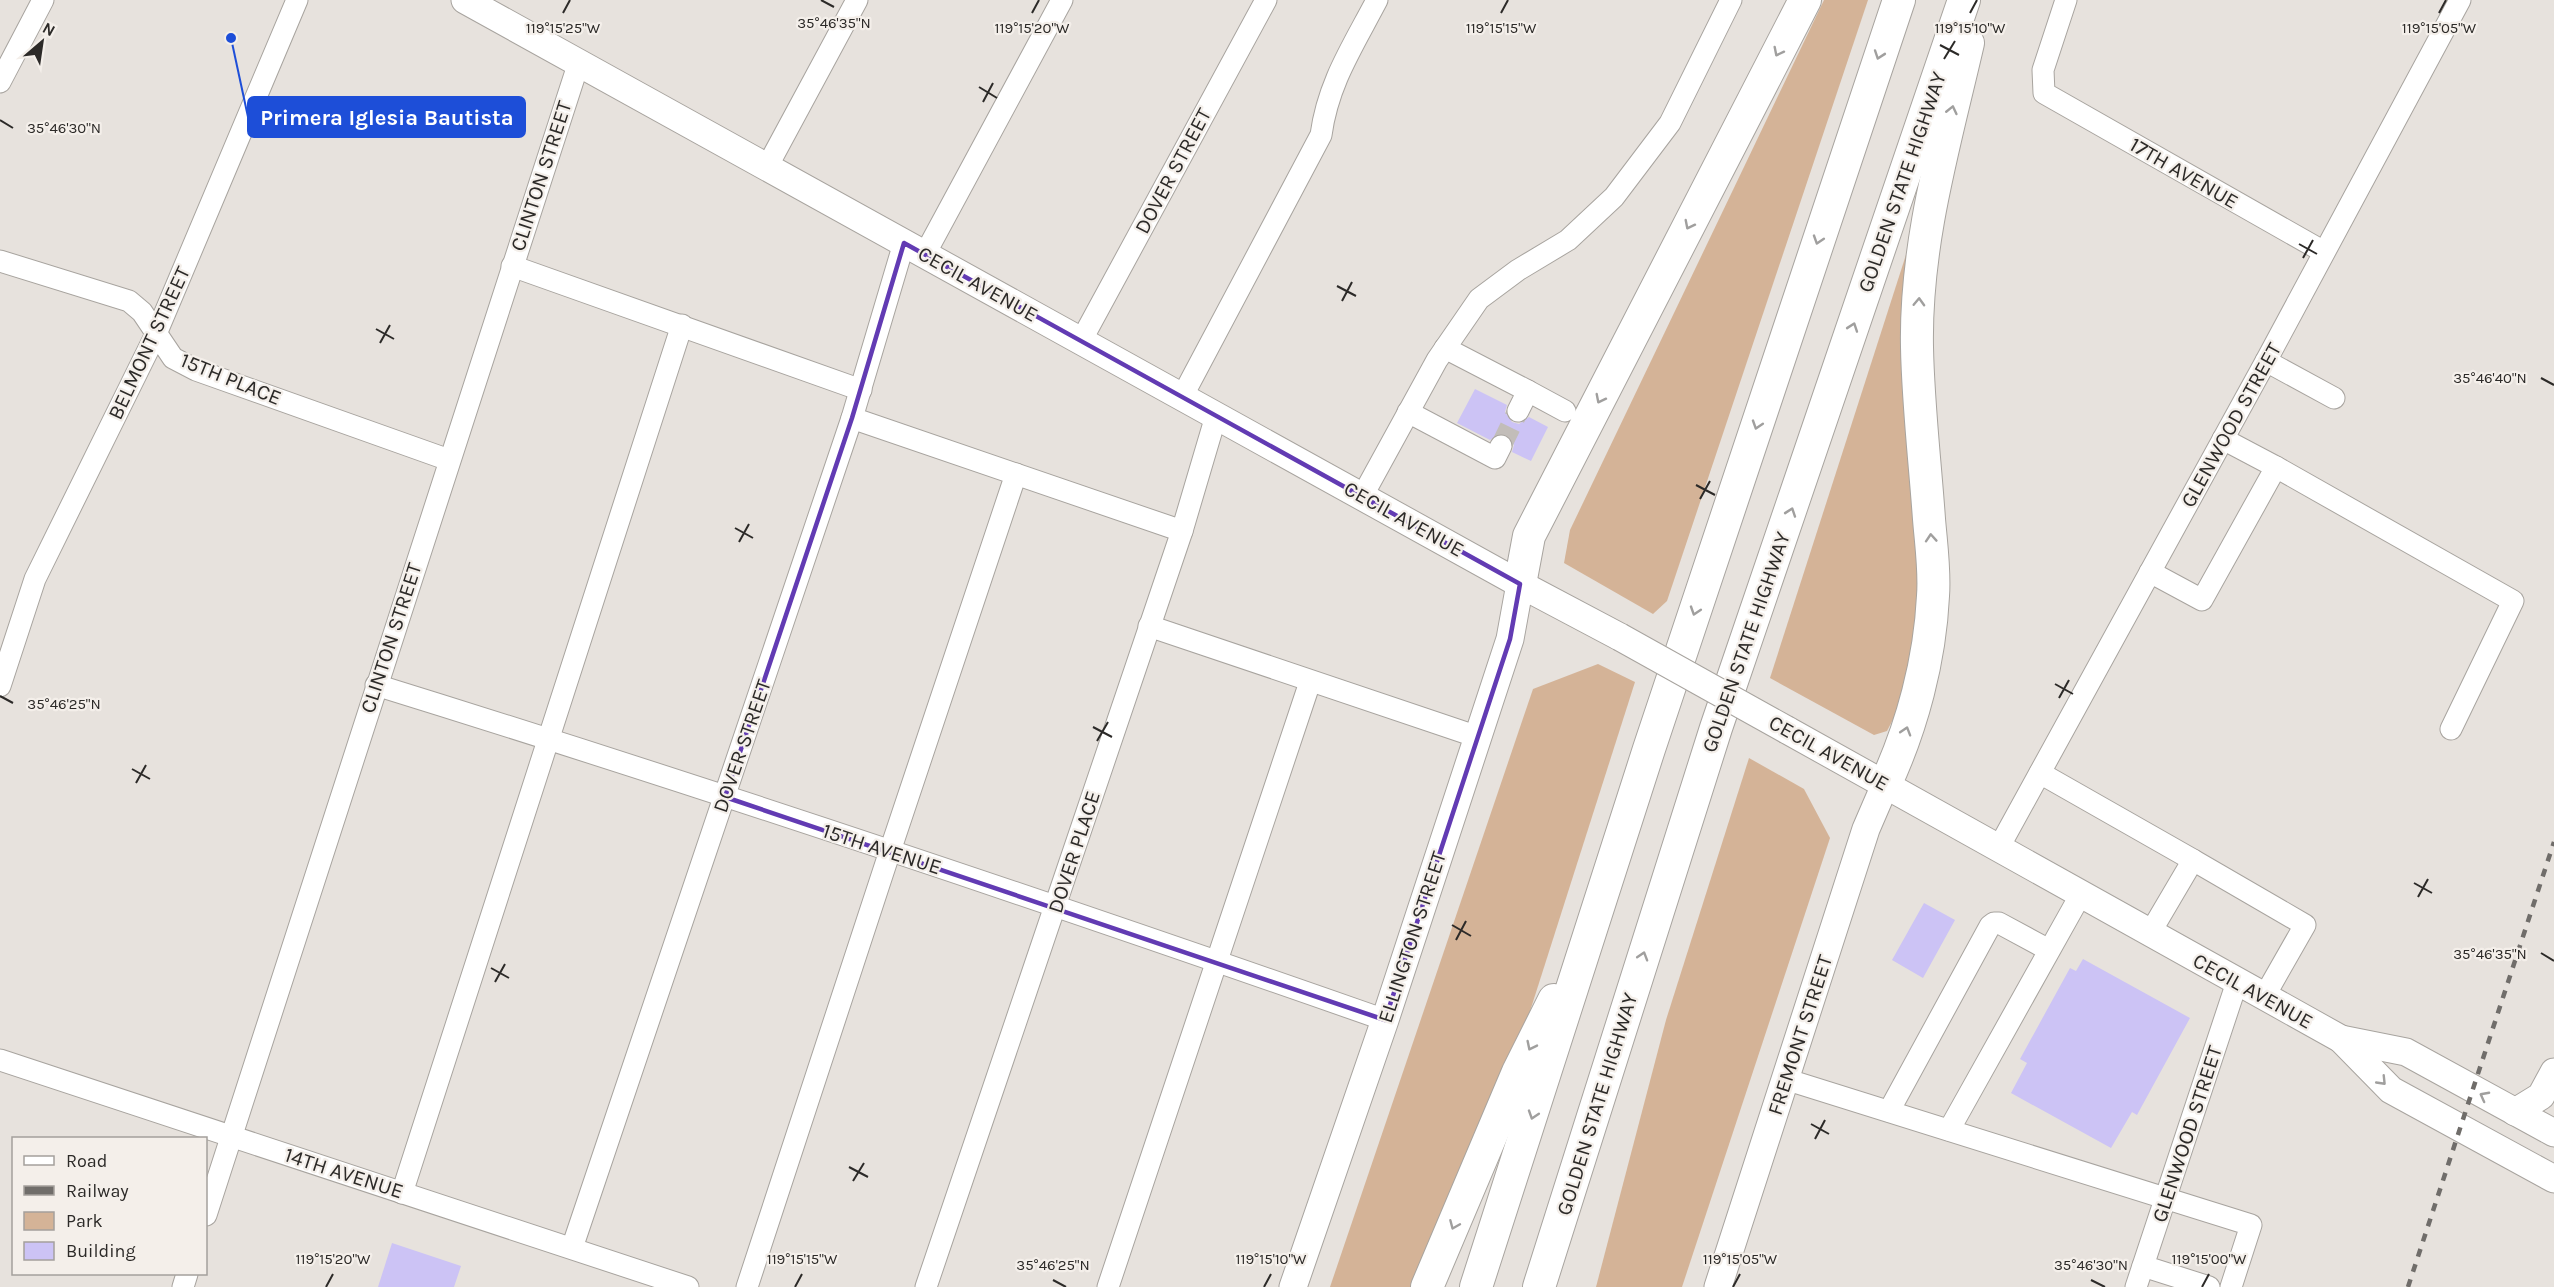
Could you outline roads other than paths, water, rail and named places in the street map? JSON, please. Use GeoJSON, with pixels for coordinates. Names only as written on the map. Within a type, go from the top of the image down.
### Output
{"type":"FeatureCollection","features":[{"type":"Feature","properties":{"kind":"highway"},"geometry":{"type":"LineString","coordinates":[[1520,584],[1529,536],[1805,0]]}},
{"type":"Feature","properties":{"kind":"highway"},"geometry":{"type":"LineString","coordinates":[[1476,1287],[1603,899],[1653,738],[1899,0]]}},
{"type":"Feature","properties":{"kind":"highway","name":"GOLDEN STATE HIGHWAY"},"geometry":{"type":"LineString","coordinates":[[1539,1287],[1716,728],[1964,0]]}},
{"type":"Feature","properties":{"kind":"highway"},"geometry":{"type":"LineString","coordinates":[[1884,785],[1900,752],[1915,701],[1926,649],[1933,596],[1917,347],[1919,285],[1926,222],[1978,0]]}},
{"type":"Feature","properties":{"kind":"highway"},"geometry":{"type":"LineString","coordinates":[[1427,1287],[1518,1072],[1603,899]]}},
{"type":"Feature","properties":{"kind":"highway"},"geometry":{"type":"LineString","coordinates":[[1551,1287],[1563,1212]]}},
{"type":"Feature","properties":{"kind":"main road","name":"CECIL AVENUE"},"geometry":{"type":"LineString","coordinates":[[465,0],[1363,495],[1520,584],[1620,637],[2341,1039],[2391,1090],[2554,1179]]}},
{"type":"Feature","properties":{"kind":"main road","name":"ELLINGTON STREET"},"geometry":{"type":"LineString","coordinates":[[1293,1287],[1385,1020],[1510,639],[1520,584]]}},
{"type":"Feature","properties":{"kind":"main road","name":"FREMONT STREET"},"geometry":{"type":"LineString","coordinates":[[1718,1287],[1866,829],[1884,785]]}},
{"type":"Feature","properties":{"kind":"main road","name":"CECIL AVENUE"},"geometry":{"type":"LineString","coordinates":[[2341,1039],[2406,1052],[2554,1133]]}},
{"type":"Feature","properties":{"kind":"main road"},"geometry":{"type":"LineString","coordinates":[[2515,1112],[2541,1096],[2554,1072]]}},
{"type":"Feature","properties":{"kind":"street"},"geometry":{"type":"LineString","coordinates":[[0,82],[43,0]]}},
{"type":"Feature","properties":{"kind":"street","name":"BELMONT STREET"},"geometry":{"type":"LineString","coordinates":[[0,686],[35,579],[156,333],[297,0]]}},
{"type":"Feature","properties":{"kind":"street"},"geometry":{"type":"LineString","coordinates":[[767,167],[856,0]]}},
{"type":"Feature","properties":{"kind":"street","name":"DOVER STREET"},"geometry":{"type":"LineString","coordinates":[[572,1248],[861,390],[915,248],[1062,0]]}},
{"type":"Feature","properties":{"kind":"street","name":"DOVER STREET"},"geometry":{"type":"LineString","coordinates":[[1081,341],[1266,0]]}},
{"type":"Feature","properties":{"kind":"street"},"geometry":{"type":"LineString","coordinates":[[1182,397],[1321,135],[1325,108],[1332,87],[1377,0]]}},
{"type":"Feature","properties":{"kind":"street"},"geometry":{"type":"LineString","coordinates":[[1363,495],[1445,348],[1479,299],[1518,270],[1568,240],[1614,197],[1670,123],[1731,0]]}},
{"type":"Feature","properties":{"kind":"street","name":"17TH AVENUE"},"geometry":{"type":"LineString","coordinates":[[2066,0],[2043,70],[2044,93],[2324,252]]}},
{"type":"Feature","properties":{"kind":"street","name":"GLENWOOD STREET"},"geometry":{"type":"LineString","coordinates":[[1998,849],[2266,361],[2460,0]]}},
{"type":"Feature","properties":{"kind":"street","name":"CLINTON STREET"},"geometry":{"type":"LineString","coordinates":[[207,1212],[579,62]]}},
{"type":"Feature","properties":{"kind":"street","name":"15TH PLACE"},"geometry":{"type":"LineString","coordinates":[[0,261],[129,301],[142,312],[173,358],[196,370],[449,460]]}},
{"type":"Feature","properties":{"kind":"street"},"geometry":{"type":"LineString","coordinates":[[512,266],[861,390]]}},
{"type":"Feature","properties":{"kind":"street"},"geometry":{"type":"LineString","coordinates":[[402,1193],[682,325]]}},
{"type":"Feature","properties":{"kind":"street"},"geometry":{"type":"LineString","coordinates":[[1445,348],[1565,411]]}},
{"type":"Feature","properties":{"kind":"street"},"geometry":{"type":"LineString","coordinates":[[2266,361],[2334,398]]}},
{"type":"Feature","properties":{"kind":"street"},"geometry":{"type":"LineString","coordinates":[[1518,411],[1528,391]]}},
{"type":"Feature","properties":{"kind":"street"},"geometry":{"type":"LineString","coordinates":[[1408,412],[1495,458],[1501,446]]}},
{"type":"Feature","properties":{"kind":"street","name":"DOVER PLACE"},"geometry":{"type":"LineString","coordinates":[[926,1287],[1182,531],[1216,416]]}},
{"type":"Feature","properties":{"kind":"street"},"geometry":{"type":"LineString","coordinates":[[852,418],[1182,531]]}},
{"type":"Feature","properties":{"kind":"street"},"geometry":{"type":"LineString","coordinates":[[2223,439],[2513,601],[2451,729]]}},
{"type":"Feature","properties":{"kind":"street"},"geometry":{"type":"LineString","coordinates":[[2150,572],[2202,600],[2276,467]]}},
{"type":"Feature","properties":{"kind":"street"},"geometry":{"type":"LineString","coordinates":[[747,1287],[1016,474]]}},
{"type":"Feature","properties":{"kind":"street"},"geometry":{"type":"LineString","coordinates":[[1149,626],[1478,737]]}},
{"type":"Feature","properties":{"kind":"street"},"geometry":{"type":"LineString","coordinates":[[1108,1287],[1310,682]]}},
{"type":"Feature","properties":{"kind":"street","name":"15TH AVENUE"},"geometry":{"type":"LineString","coordinates":[[376,685],[548,738],[890,851],[1385,1020]]}},
{"type":"Feature","properties":{"kind":"street"},"geometry":{"type":"LineString","coordinates":[[2040,773],[2305,925],[2264,997]]}},
{"type":"Feature","properties":{"kind":"street"},"geometry":{"type":"LineString","coordinates":[[2150,933],[2193,860]]}},
{"type":"Feature","properties":{"kind":"street"},"geometry":{"type":"LineString","coordinates":[[1949,1130],[2081,894]]}},
{"type":"Feature","properties":{"kind":"street"},"geometry":{"type":"LineString","coordinates":[[1889,1112],[1990,926],[1999,923],[2049,950]]}},
{"type":"Feature","properties":{"kind":"street","name":"GLENWOOD STREET"},"geometry":{"type":"LineString","coordinates":[[2136,1287],[2237,982]]}},
{"type":"Feature","properties":{"kind":"street","name":"14TH AVENUE"},"geometry":{"type":"LineString","coordinates":[[0,1060],[688,1287]]}},
{"type":"Feature","properties":{"kind":"street"},"geometry":{"type":"LineString","coordinates":[[1785,1079],[2252,1225],[2231,1287]]}},
{"type":"Feature","properties":{"kind":"street"},"geometry":{"type":"LineString","coordinates":[[2143,1266],[2209,1287]]}},
{"type":"Feature","properties":{"kind":"tunnel"},"geometry":{"type":"LineString","coordinates":[[1501,446],[1518,411]]}},
{"type":"Feature","properties":{"kind":"railway"},"geometry":{"type":"LineString","coordinates":[[2408,1287],[2554,842]]}},
{"type":"Feature","properties":{"kind":"place","name":"Primera Iglesia Bautista"},"geometry":{"type":"Point","coordinates":[231,38]}}]}
